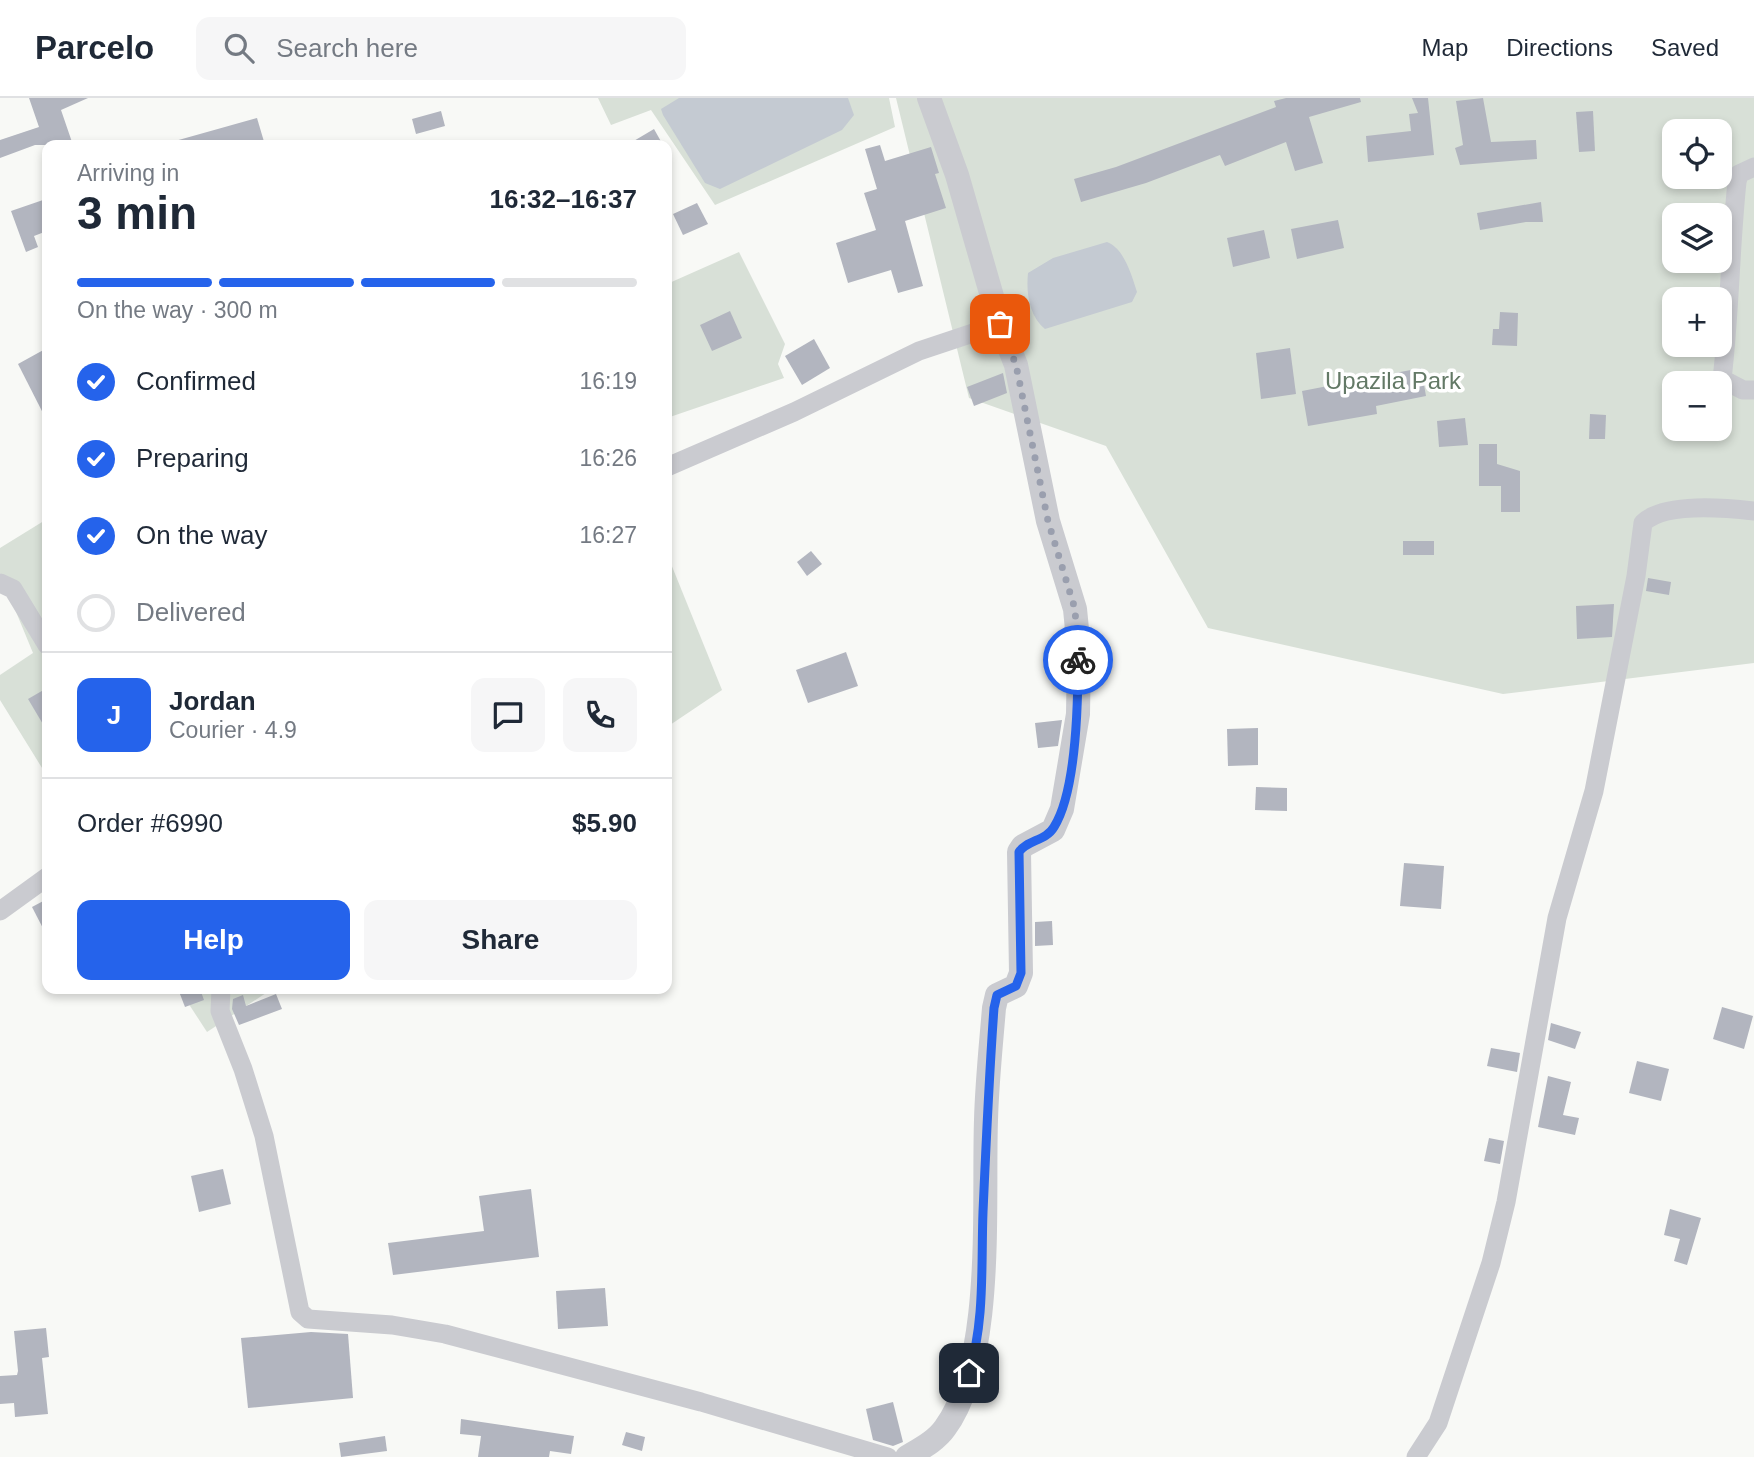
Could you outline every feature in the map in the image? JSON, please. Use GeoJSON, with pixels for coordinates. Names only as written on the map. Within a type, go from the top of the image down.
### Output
{"type":"FeatureCollection","features":[{"type":"Feature","properties":{"kind":"street"},"geometry":{"type":"LineString","coordinates":[[907,1457],[945,1430],[963,1395],[976,1351],[983,1258],[986,1119],[994,1008],[997,995],[1016,986],[1021,973],[1019,852],[1023,846],[1053,830],[1062,810],[1077,714],[1079,649],[1075,609],[1048,521],[1016,365],[1000,324],[957,175],[929,98]]}},
{"type":"Feature","properties":{"kind":"street"},"geometry":{"type":"LineString","coordinates":[[1754,167],[1739,174],[1737,182],[1731,251],[1731,308],[1722,379],[1743,390],[1754,390]]}},
{"type":"Feature","properties":{"kind":"street"},"geometry":{"type":"LineString","coordinates":[[672,465],[794,412],[919,351],[1000,324]]}},
{"type":"Feature","properties":{"kind":"street"},"geometry":{"type":"LineString","coordinates":[[1416,1457],[1438,1423],[1491,1263],[1506,1202],[1557,918],[1594,791],[1634,588],[1643,523],[1662,513],[1691,508],[1754,511]]}},
{"type":"Feature","properties":{"kind":"street"},"geometry":{"type":"LineString","coordinates":[[0,583],[13,589],[42,637]]}},
{"type":"Feature","properties":{"kind":"street"},"geometry":{"type":"LineString","coordinates":[[0,911],[42,881]]}},
{"type":"Feature","properties":{"kind":"street"},"geometry":{"type":"LineString","coordinates":[[221,994],[220,1011],[243,1069],[264,1136],[300,1312],[308,1319],[391,1325],[445,1334],[701,1402],[888,1457]]}},
{"type":"Feature","properties":{"kind":"green space"},"geometry":{"type":"Polygon","coordinates":[[[598,98],[889,98],[895,127],[715,205],[651,110],[611,125],[598,98]]]}},
{"type":"Feature","properties":{"kind":"green space","name":"Upazila Park"},"geometry":{"type":"Polygon","coordinates":[[[896,98],[1754,98],[1754,663],[1503,694],[1208,628],[1106,446],[969,398],[896,98]]]}},
{"type":"Feature","properties":{"kind":"green space"},"geometry":{"type":"Polygon","coordinates":[[[739,252],[785,344],[778,364],[784,378],[672,416],[672,282],[739,252]]]}},
{"type":"Feature","properties":{"kind":"green space"},"geometry":{"type":"Polygon","coordinates":[[[42,522],[42,768],[0,700],[0,675],[33,653],[0,573],[0,548],[42,522]]]}},
{"type":"Feature","properties":{"kind":"green space"},"geometry":{"type":"Polygon","coordinates":[[[672,566],[722,690],[672,724],[672,566]]]}},
{"type":"Feature","properties":{"kind":"green space"},"geometry":{"type":"Polygon","coordinates":[[[182,994],[264,994],[207,1032],[182,994]]]}},
{"type":"Feature","properties":{"kind":"shaded area"},"geometry":{"type":"Polygon","coordinates":[[[679,98],[848,98],[854,115],[842,130],[720,189],[705,183],[663,115],[661,109],[679,98]]]}},
{"type":"Feature","properties":{"kind":"shaded area"},"geometry":{"type":"Polygon","coordinates":[[[1107,242],[1123,256],[1130,271],[1137,292],[1132,302],[1045,329],[1035,318],[1030,304],[1028,273],[1053,258],[1107,242]]]}},
{"type":"Feature","properties":{"kind":"building"},"geometry":{"type":"Polygon","coordinates":[[[29,98],[88,98],[61,110],[71,140],[42,140],[42,145],[0,158],[0,140],[39,127],[29,98]]]}},
{"type":"Feature","properties":{"kind":"building"},"geometry":{"type":"Polygon","coordinates":[[[1286,98],[1360,98],[1361,102],[1309,117],[1323,163],[1295,171],[1286,142],[1225,166],[1220,155],[1146,183],[1081,202],[1074,179],[1116,167],[1276,107],[1274,101],[1286,98]]]}},
{"type":"Feature","properties":{"kind":"building"},"geometry":{"type":"Polygon","coordinates":[[[1412,98],[1428,98],[1434,155],[1368,162],[1366,136],[1411,131],[1409,114],[1418,113],[1412,98]]]}},
{"type":"Feature","properties":{"kind":"building"},"geometry":{"type":"Polygon","coordinates":[[[1483,98],[1491,142],[1536,140],[1537,159],[1460,165],[1455,148],[1463,145],[1456,101],[1483,98]]]}},
{"type":"Feature","properties":{"kind":"building"},"geometry":{"type":"Polygon","coordinates":[[[441,111],[445,126],[416,134],[412,119],[441,111]]]}},
{"type":"Feature","properties":{"kind":"building"},"geometry":{"type":"Polygon","coordinates":[[[1593,111],[1595,151],[1579,152],[1576,112],[1593,111]]]}},
{"type":"Feature","properties":{"kind":"building"},"geometry":{"type":"Polygon","coordinates":[[[257,118],[264,140],[179,140],[257,118]]]}},
{"type":"Feature","properties":{"kind":"building"},"geometry":{"type":"Polygon","coordinates":[[[654,129],[660,140],[635,140],[654,129]]]}},
{"type":"Feature","properties":{"kind":"building"},"geometry":{"type":"Polygon","coordinates":[[[880,145],[885,161],[931,147],[939,173],[935,174],[946,208],[905,221],[923,286],[898,293],[891,270],[848,283],[836,243],[876,230],[864,193],[877,189],[865,149],[880,145]]]}},
{"type":"Feature","properties":{"kind":"building"},"geometry":{"type":"Polygon","coordinates":[[[42,200],[42,233],[34,236],[38,247],[26,252],[11,211],[42,200]]]}},
{"type":"Feature","properties":{"kind":"building"},"geometry":{"type":"Polygon","coordinates":[[[1541,202],[1543,222],[1526,222],[1480,230],[1477,213],[1541,202]]]}},
{"type":"Feature","properties":{"kind":"building"},"geometry":{"type":"Polygon","coordinates":[[[697,203],[708,224],[683,235],[673,214],[697,203]]]}},
{"type":"Feature","properties":{"kind":"building"},"geometry":{"type":"Polygon","coordinates":[[[1338,220],[1344,248],[1297,259],[1291,229],[1338,220]]]}},
{"type":"Feature","properties":{"kind":"building"},"geometry":{"type":"Polygon","coordinates":[[[1264,230],[1270,258],[1233,267],[1227,238],[1264,230]]]}},
{"type":"Feature","properties":{"kind":"building"},"geometry":{"type":"Polygon","coordinates":[[[730,311],[742,338],[712,351],[700,325],[730,311]]]}},
{"type":"Feature","properties":{"kind":"building"},"geometry":{"type":"Polygon","coordinates":[[[1500,312],[1518,313],[1517,346],[1492,345],[1493,329],[1499,329],[1500,312]]]}},
{"type":"Feature","properties":{"kind":"building"},"geometry":{"type":"Polygon","coordinates":[[[814,339],[830,368],[802,385],[785,356],[814,339]]]}},
{"type":"Feature","properties":{"kind":"building"},"geometry":{"type":"Polygon","coordinates":[[[1290,348],[1296,394],[1261,399],[1256,353],[1290,348]]]}},
{"type":"Feature","properties":{"kind":"building"},"geometry":{"type":"Polygon","coordinates":[[[42,351],[42,411],[18,364],[42,351]]]}},
{"type":"Feature","properties":{"kind":"building"},"geometry":{"type":"Polygon","coordinates":[[[1421,368],[1426,396],[1376,406],[1377,414],[1308,426],[1302,391],[1421,368]]]}},
{"type":"Feature","properties":{"kind":"building"},"geometry":{"type":"Polygon","coordinates":[[[1003,373],[1007,393],[974,406],[967,387],[1003,373]]]}},
{"type":"Feature","properties":{"kind":"building"},"geometry":{"type":"Polygon","coordinates":[[[1590,414],[1606,415],[1605,439],[1589,439],[1590,414]]]}},
{"type":"Feature","properties":{"kind":"building"},"geometry":{"type":"Polygon","coordinates":[[[1465,418],[1468,445],[1439,447],[1437,421],[1465,418]]]}},
{"type":"Feature","properties":{"kind":"building"},"geometry":{"type":"Polygon","coordinates":[[[1479,444],[1497,444],[1497,464],[1520,471],[1520,512],[1501,512],[1501,486],[1479,486],[1479,444]]]}},
{"type":"Feature","properties":{"kind":"building"},"geometry":{"type":"Polygon","coordinates":[[[1403,541],[1434,541],[1434,555],[1403,555],[1403,541]]]}},
{"type":"Feature","properties":{"kind":"building"},"geometry":{"type":"Polygon","coordinates":[[[811,551],[822,564],[807,576],[797,562],[811,551]]]}},
{"type":"Feature","properties":{"kind":"building"},"geometry":{"type":"Polygon","coordinates":[[[1648,578],[1671,582],[1669,595],[1646,591],[1648,578]]]}},
{"type":"Feature","properties":{"kind":"building"},"geometry":{"type":"Polygon","coordinates":[[[1614,604],[1612,637],[1577,639],[1576,606],[1614,604]]]}},
{"type":"Feature","properties":{"kind":"building"},"geometry":{"type":"Polygon","coordinates":[[[846,652],[858,686],[808,703],[796,670],[846,652]]]}},
{"type":"Feature","properties":{"kind":"building"},"geometry":{"type":"Polygon","coordinates":[[[42,691],[42,723],[28,699],[42,691]]]}},
{"type":"Feature","properties":{"kind":"building"},"geometry":{"type":"Polygon","coordinates":[[[1062,720],[1058,746],[1038,748],[1035,723],[1062,720]]]}},
{"type":"Feature","properties":{"kind":"building"},"geometry":{"type":"Polygon","coordinates":[[[1258,728],[1258,765],[1228,766],[1227,729],[1258,728]]]}},
{"type":"Feature","properties":{"kind":"building"},"geometry":{"type":"Polygon","coordinates":[[[1256,787],[1287,788],[1287,811],[1255,810],[1256,787]]]}},
{"type":"Feature","properties":{"kind":"building"},"geometry":{"type":"Polygon","coordinates":[[[1404,863],[1444,866],[1441,909],[1400,906],[1404,863]]]}},
{"type":"Feature","properties":{"kind":"building"},"geometry":{"type":"Polygon","coordinates":[[[42,902],[42,926],[32,907],[42,902]]]}},
{"type":"Feature","properties":{"kind":"building"},"geometry":{"type":"Polygon","coordinates":[[[1052,921],[1053,945],[1035,946],[1035,922],[1052,921]]]}},
{"type":"Feature","properties":{"kind":"building"},"geometry":{"type":"Polygon","coordinates":[[[180,994],[202,994],[204,1000],[185,1007],[180,994]]]}},
{"type":"Feature","properties":{"kind":"building"},"geometry":{"type":"Polygon","coordinates":[[[276,994],[282,1009],[239,1025],[232,1009],[233,999],[243,995],[246,1006],[276,994]]]}},
{"type":"Feature","properties":{"kind":"building"},"geometry":{"type":"Polygon","coordinates":[[[1722,1007],[1753,1016],[1744,1049],[1713,1039],[1722,1007]]]}},
{"type":"Feature","properties":{"kind":"building"},"geometry":{"type":"Polygon","coordinates":[[[1551,1023],[1581,1032],[1575,1049],[1548,1040],[1551,1023]]]}},
{"type":"Feature","properties":{"kind":"building"},"geometry":{"type":"Polygon","coordinates":[[[1491,1048],[1520,1053],[1517,1072],[1487,1066],[1491,1048]]]}},
{"type":"Feature","properties":{"kind":"building"},"geometry":{"type":"Polygon","coordinates":[[[1637,1061],[1669,1069],[1661,1101],[1629,1093],[1637,1061]]]}},
{"type":"Feature","properties":{"kind":"building"},"geometry":{"type":"Polygon","coordinates":[[[1548,1076],[1571,1082],[1563,1115],[1579,1118],[1575,1135],[1538,1127],[1548,1076]]]}},
{"type":"Feature","properties":{"kind":"building"},"geometry":{"type":"Polygon","coordinates":[[[1489,1138],[1504,1141],[1500,1164],[1484,1161],[1489,1138]]]}},
{"type":"Feature","properties":{"kind":"building"},"geometry":{"type":"Polygon","coordinates":[[[223,1169],[231,1204],[199,1212],[191,1176],[223,1169]]]}},
{"type":"Feature","properties":{"kind":"building"},"geometry":{"type":"Polygon","coordinates":[[[531,1189],[539,1257],[393,1275],[388,1243],[484,1231],[479,1196],[531,1189]]]}},
{"type":"Feature","properties":{"kind":"building"},"geometry":{"type":"Polygon","coordinates":[[[1670,1209],[1701,1218],[1687,1265],[1674,1261],[1680,1239],[1664,1235],[1670,1209]]]}},
{"type":"Feature","properties":{"kind":"building"},"geometry":{"type":"Polygon","coordinates":[[[605,1288],[608,1326],[558,1329],[556,1291],[605,1288]]]}},
{"type":"Feature","properties":{"kind":"building"},"geometry":{"type":"Polygon","coordinates":[[[46,1328],[49,1357],[42,1358],[48,1414],[15,1417],[14,1403],[0,1404],[0,1376],[17,1375],[18,1371],[14,1331],[46,1328]]]}},
{"type":"Feature","properties":{"kind":"building"},"geometry":{"type":"Polygon","coordinates":[[[311,1332],[348,1334],[353,1398],[248,1408],[241,1338],[311,1332]]]}},
{"type":"Feature","properties":{"kind":"building"},"geometry":{"type":"Polygon","coordinates":[[[893,1402],[903,1442],[893,1446],[873,1440],[866,1409],[893,1402]]]}},
{"type":"Feature","properties":{"kind":"building"},"geometry":{"type":"Polygon","coordinates":[[[461,1419],[574,1436],[571,1454],[550,1451],[549,1457],[478,1457],[481,1436],[460,1434],[461,1419]]]}},
{"type":"Feature","properties":{"kind":"building"},"geometry":{"type":"Polygon","coordinates":[[[626,1432],[645,1437],[642,1451],[622,1445],[626,1432]]]}},
{"type":"Feature","properties":{"kind":"building"},"geometry":{"type":"Polygon","coordinates":[[[385,1436],[387,1451],[341,1457],[339,1443],[385,1436]]]}},
{"type":"Feature","properties":{"kind":"way so far"},"geometry":{"type":"LineString","coordinates":[[1000,324],[1016,365],[1048,521],[1075,609],[1078,660]]}},
{"type":"Feature","properties":{"kind":"route"},"geometry":{"type":"LineString","coordinates":[[969,1373],[976,1351],[980,1307],[986,1119],[994,1008],[997,995],[1016,986],[1021,973],[1019,852],[1023,846],[1053,830],[1062,810],[1077,714],[1078,660]]}}]}
